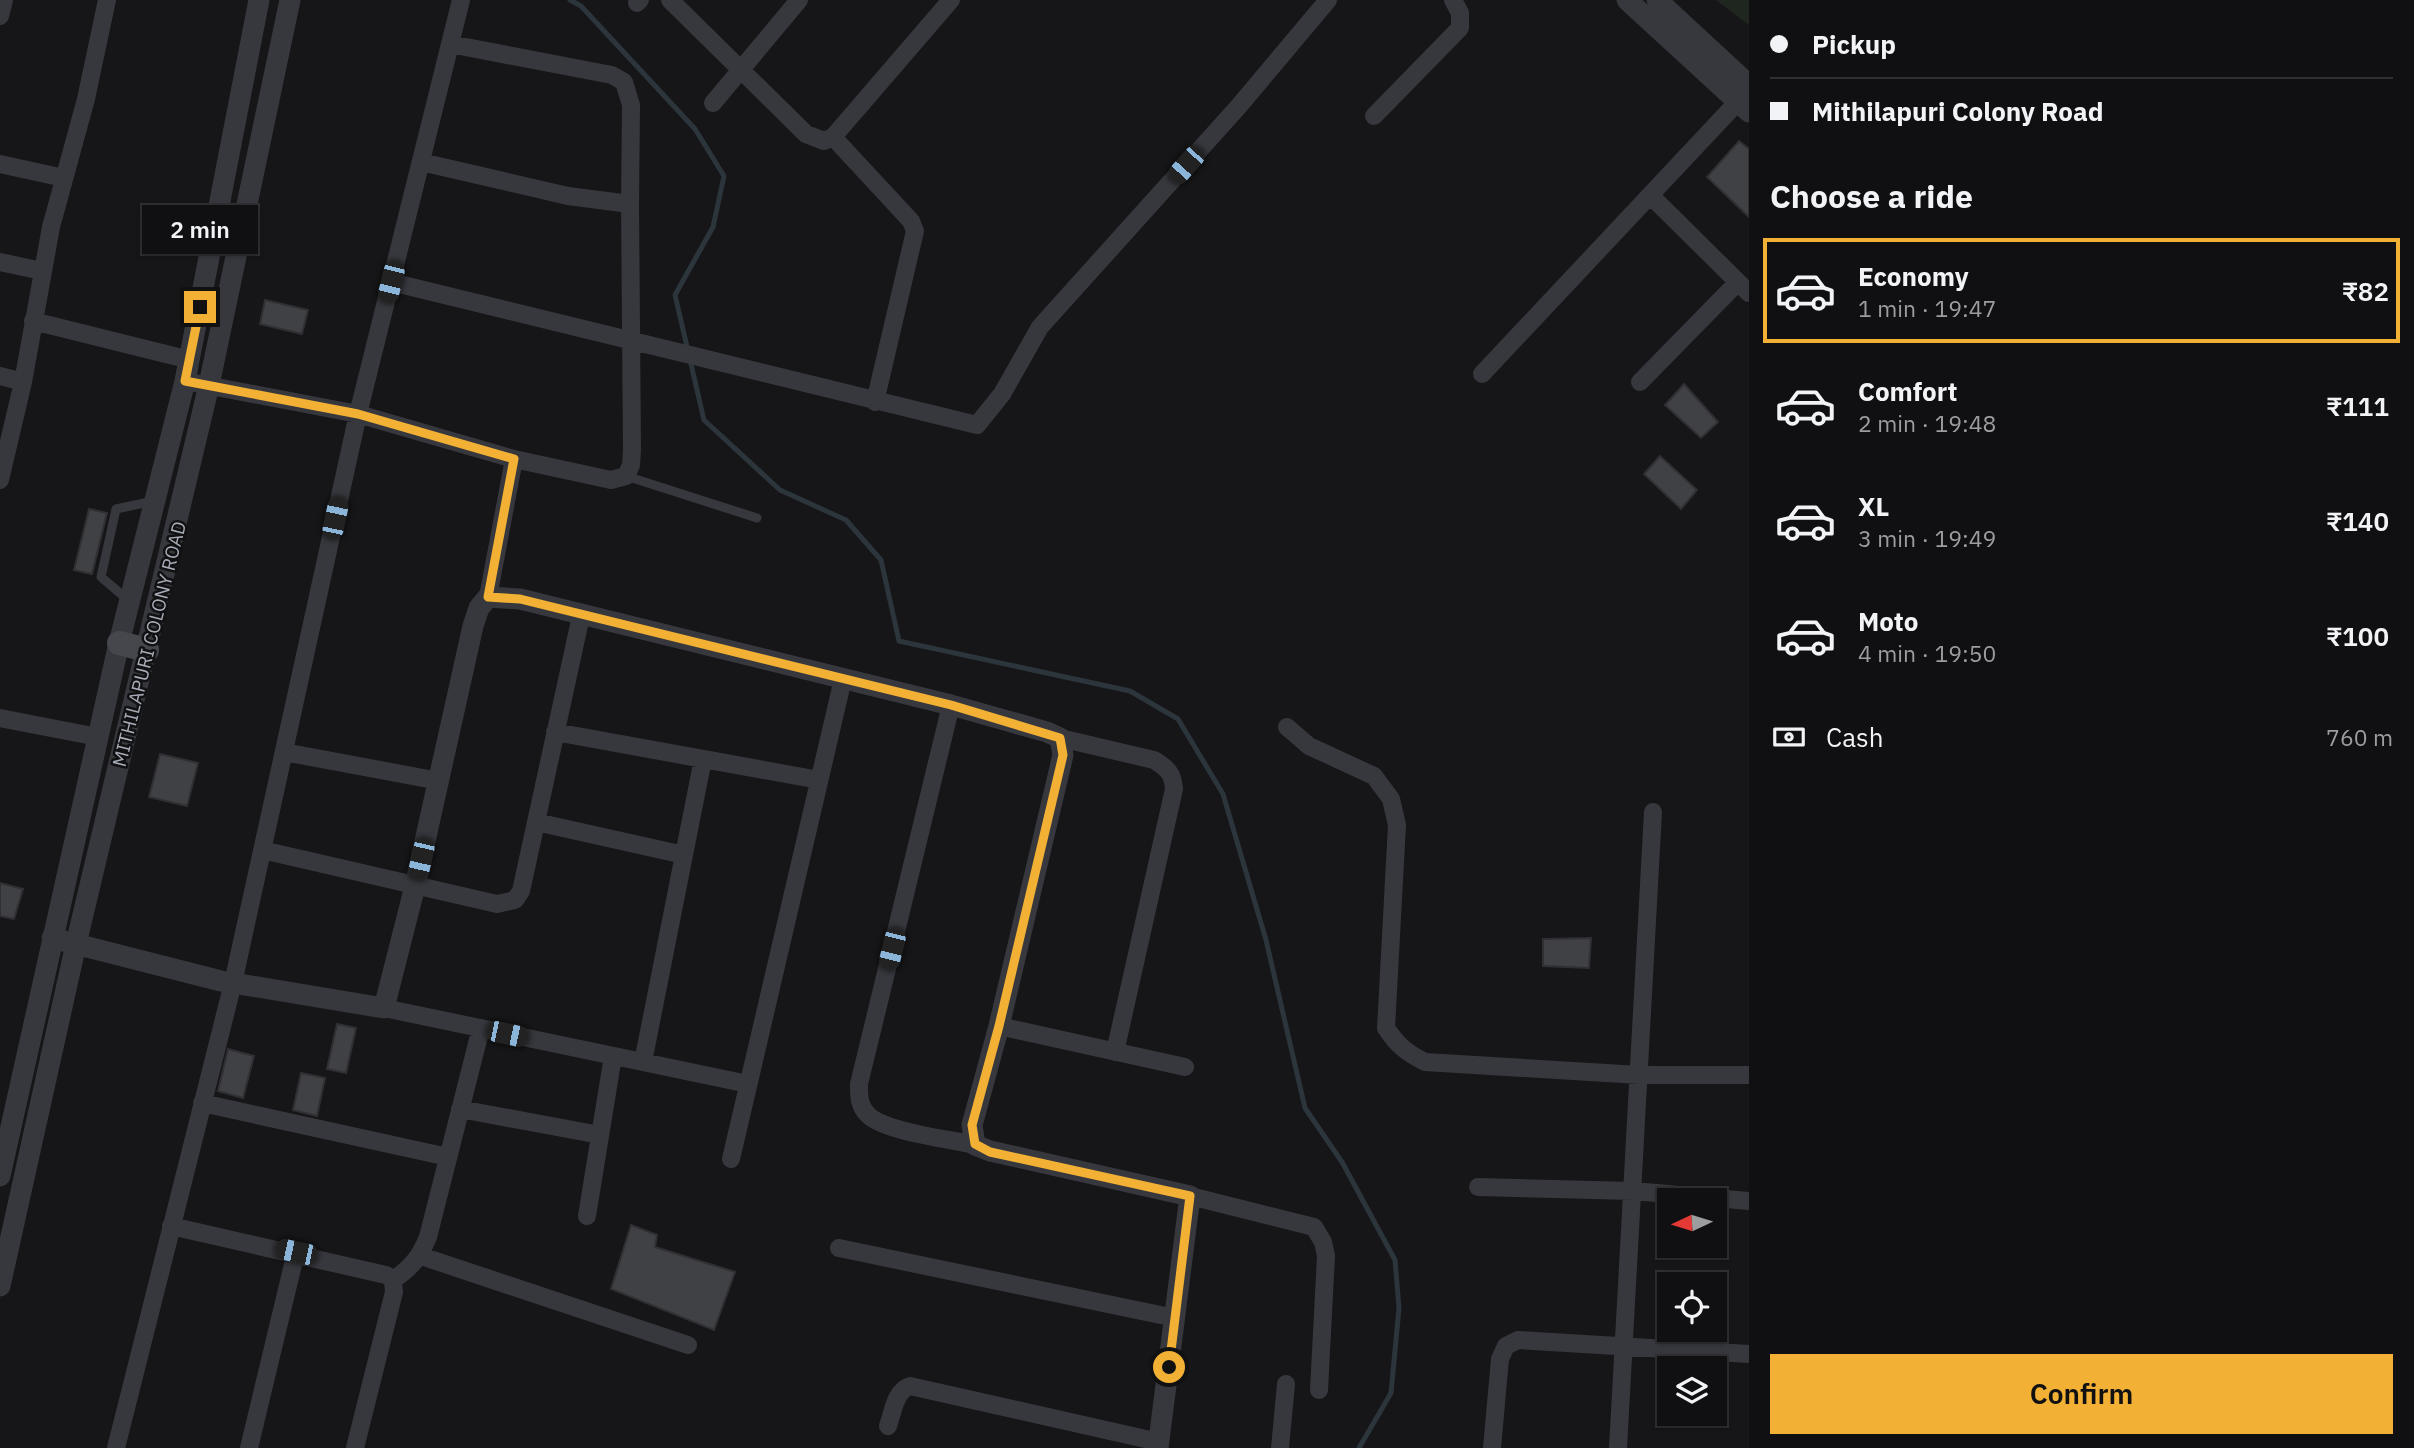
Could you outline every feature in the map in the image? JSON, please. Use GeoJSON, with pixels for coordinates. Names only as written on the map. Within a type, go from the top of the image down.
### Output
{"type":"FeatureCollection","features":[{"type":"Feature","properties":{"kind":"main road"},"geometry":{"type":"LineString","coordinates":[[119,643],[147,650]]}},
{"type":"Feature","properties":{"kind":"street"},"geometry":{"type":"LineString","coordinates":[[0,16],[4,0]]}},
{"type":"Feature","properties":{"kind":"street"},"geometry":{"type":"LineString","coordinates":[[0,481],[23,382],[42,271],[86,100],[106,0]]}},
{"type":"Feature","properties":{"kind":"street","name":"MITHILAPURI COLONY ROAD"},"geometry":{"type":"LineString","coordinates":[[0,1176],[119,643],[190,360],[259,0]]}},
{"type":"Feature","properties":{"kind":"street","name":"MITHILAPURI COLONY ROAD"},"geometry":{"type":"LineString","coordinates":[[0,1281],[76,944],[209,385],[290,0]]}},
{"type":"Feature","properties":{"kind":"street"},"geometry":{"type":"LineString","coordinates":[[116,1448],[233,983],[358,414],[461,0]]}},
{"type":"Feature","properties":{"kind":"street"},"geometry":{"type":"LineString","coordinates":[[670,0],[806,134],[824,141],[833,137],[951,0]]}},
{"type":"Feature","properties":{"kind":"street"},"geometry":{"type":"LineString","coordinates":[[713,103],[799,0]]}},
{"type":"Feature","properties":{"kind":"street"},"geometry":{"type":"LineString","coordinates":[[391,282],[977,425],[1002,394],[1040,327],[1239,106],[1328,0]]}},
{"type":"Feature","properties":{"kind":"street"},"geometry":{"type":"LineString","coordinates":[[1374,116],[1460,28],[1460,13],[1452,0]]}},
{"type":"Feature","properties":{"kind":"street"},"geometry":{"type":"LineString","coordinates":[[1627,0],[1746,97]]}},
{"type":"Feature","properties":{"kind":"street"},"geometry":{"type":"LineString","coordinates":[[1657,0],[1746,97]]}},
{"type":"Feature","properties":{"kind":"street"},"geometry":{"type":"LineString","coordinates":[[185,381],[358,414],[514,459],[611,480],[626,476],[631,465],[632,450],[632,105],[624,82],[612,75],[450,44]]}},
{"type":"Feature","properties":{"kind":"street"},"geometry":{"type":"LineString","coordinates":[[1482,374],[1746,97]]}},
{"type":"Feature","properties":{"kind":"street"},"geometry":{"type":"LineString","coordinates":[[833,137],[911,221],[914,247],[875,402]]}},
{"type":"Feature","properties":{"kind":"street"},"geometry":{"type":"LineString","coordinates":[[421,162],[568,196],[630,204]]}},
{"type":"Feature","properties":{"kind":"street"},"geometry":{"type":"LineString","coordinates":[[0,164],[64,178]]}},
{"type":"Feature","properties":{"kind":"street"},"geometry":{"type":"LineString","coordinates":[[1640,382],[1743,288],[1651,196]]}},
{"type":"Feature","properties":{"kind":"street"},"geometry":{"type":"LineString","coordinates":[[0,262],[42,271]]}},
{"type":"Feature","properties":{"kind":"street"},"geometry":{"type":"LineString","coordinates":[[33,321],[190,360]]}},
{"type":"Feature","properties":{"kind":"street"},"geometry":{"type":"LineString","coordinates":[[0,376],[23,382]]}},
{"type":"Feature","properties":{"kind":"street"},"geometry":{"type":"LineString","coordinates":[[384,1008],[415,886],[473,626],[479,608],[488,597],[514,459]]}},
{"type":"Feature","properties":{"kind":"street"},"geometry":{"type":"LineString","coordinates":[[488,597],[520,599],[951,705],[1060,738],[1154,760],[1167,769],[1174,778],[1174,789],[1115,1052]]}},
{"type":"Feature","properties":{"kind":"street"},"geometry":{"type":"LineString","coordinates":[[262,850],[496,904],[508,904],[521,891],[581,616]]}},
{"type":"Feature","properties":{"kind":"street"},"geometry":{"type":"LineString","coordinates":[[730,1159],[843,679]]}},
{"type":"Feature","properties":{"kind":"street"},"geometry":{"type":"LineString","coordinates":[[951,705],[859,1084],[859,1103],[869,1115],[883,1123],[975,1144],[990,1152],[1190,1196],[1314,1227],[1323,1242],[1326,1256],[1319,1390]]}},
{"type":"Feature","properties":{"kind":"street"},"geometry":{"type":"LineString","coordinates":[[0,718],[98,737]]}},
{"type":"Feature","properties":{"kind":"street"},"geometry":{"type":"LineString","coordinates":[[1287,727],[1309,746],[1374,776],[1391,799],[1397,825],[1386,1028],[1397,1044],[1425,1062],[1639,1075],[1749,1075]]}},
{"type":"Feature","properties":{"kind":"street"},"geometry":{"type":"LineString","coordinates":[[555,732],[819,780]]}},
{"type":"Feature","properties":{"kind":"street"},"geometry":{"type":"LineString","coordinates":[[975,1144],[972,1125],[999,1026],[1063,755],[1060,738]]}},
{"type":"Feature","properties":{"kind":"street"},"geometry":{"type":"LineString","coordinates":[[284,752],[439,781]]}},
{"type":"Feature","properties":{"kind":"street"},"geometry":{"type":"LineString","coordinates":[[643,1062],[703,759]]}},
{"type":"Feature","properties":{"kind":"street"},"geometry":{"type":"LineString","coordinates":[[1618,1448],[1653,813]]}},
{"type":"Feature","properties":{"kind":"street"},"geometry":{"type":"LineString","coordinates":[[536,822],[684,855]]}},
{"type":"Feature","properties":{"kind":"street"},"geometry":{"type":"LineString","coordinates":[[52,938],[233,983],[384,1008],[748,1084]]}},
{"type":"Feature","properties":{"kind":"street"},"geometry":{"type":"LineString","coordinates":[[999,1026],[1185,1067]]}},
{"type":"Feature","properties":{"kind":"street"},"geometry":{"type":"LineString","coordinates":[[393,1280],[410,1269],[421,1256],[481,1028]]}},
{"type":"Feature","properties":{"kind":"street"},"geometry":{"type":"LineString","coordinates":[[587,1216],[613,1056]]}},
{"type":"Feature","properties":{"kind":"street"},"geometry":{"type":"LineString","coordinates":[[202,1102],[448,1157]]}},
{"type":"Feature","properties":{"kind":"street"},"geometry":{"type":"LineString","coordinates":[[460,1109],[600,1135]]}},
{"type":"Feature","properties":{"kind":"street"},"geometry":{"type":"LineString","coordinates":[[1478,1186],[1633,1191],[1749,1201]]}},
{"type":"Feature","properties":{"kind":"street"},"geometry":{"type":"LineString","coordinates":[[888,1426],[898,1395],[902,1389],[910,1386],[1159,1445],[1190,1196]]}},
{"type":"Feature","properties":{"kind":"street"},"geometry":{"type":"LineString","coordinates":[[171,1226],[296,1252],[386,1275],[393,1280],[394,1292],[355,1448]]}},
{"type":"Feature","properties":{"kind":"street"},"geometry":{"type":"LineString","coordinates":[[839,1248],[1175,1318]]}},
{"type":"Feature","properties":{"kind":"street"},"geometry":{"type":"LineString","coordinates":[[248,1448],[296,1252]]}},
{"type":"Feature","properties":{"kind":"street"},"geometry":{"type":"LineString","coordinates":[[421,1256],[688,1345]]}},
{"type":"Feature","properties":{"kind":"street"},"geometry":{"type":"LineString","coordinates":[[1493,1448],[1500,1359],[1506,1346],[1518,1340],[1749,1354]]}},
{"type":"Feature","properties":{"kind":"street"},"geometry":{"type":"LineString","coordinates":[[1280,1448],[1286,1384]]}},
{"type":"Feature","properties":{"kind":"lane"},"geometry":{"type":"LineString","coordinates":[[626,476],[757,518]]}},
{"type":"Feature","properties":{"kind":"lane"},"geometry":{"type":"LineString","coordinates":[[129,601],[101,577],[116,509],[155,501]]}},
{"type":"Feature","properties":{"kind":"shaded area"},"geometry":{"type":"Polygon","coordinates":[[[1716,0],[1749,0],[1749,25],[1716,0]]]}},
{"type":"Feature","properties":{"kind":"building"},"geometry":{"type":"Polygon","coordinates":[[[1739,141],[1749,149],[1749,217],[1707,177],[1739,141]]]}},
{"type":"Feature","properties":{"kind":"building"},"geometry":{"type":"Polygon","coordinates":[[[265,300],[308,310],[302,334],[260,324],[265,300]]]}},
{"type":"Feature","properties":{"kind":"building"},"geometry":{"type":"Polygon","coordinates":[[[1684,384],[1718,422],[1701,438],[1665,405],[1684,384]]]}},
{"type":"Feature","properties":{"kind":"building"},"geometry":{"type":"Polygon","coordinates":[[[1660,456],[1697,490],[1681,509],[1644,474],[1660,456]]]}},
{"type":"Feature","properties":{"kind":"building"},"geometry":{"type":"Polygon","coordinates":[[[89,509],[107,513],[92,574],[74,570],[89,509]]]}},
{"type":"Feature","properties":{"kind":"building"},"geometry":{"type":"Polygon","coordinates":[[[160,754],[198,763],[187,806],[149,797],[160,754]]]}},
{"type":"Feature","properties":{"kind":"building"},"geometry":{"type":"Polygon","coordinates":[[[0,883],[23,889],[14,919],[0,916],[0,883]]]}},
{"type":"Feature","properties":{"kind":"building"},"geometry":{"type":"Polygon","coordinates":[[[1591,938],[1589,968],[1543,966],[1543,939],[1591,938]]]}},
{"type":"Feature","properties":{"kind":"building"},"geometry":{"type":"Polygon","coordinates":[[[337,1024],[356,1028],[346,1073],[327,1069],[337,1024]]]}},
{"type":"Feature","properties":{"kind":"building"},"geometry":{"type":"Polygon","coordinates":[[[228,1049],[254,1056],[243,1098],[218,1091],[228,1049]]]}},
{"type":"Feature","properties":{"kind":"building"},"geometry":{"type":"Polygon","coordinates":[[[301,1073],[325,1078],[317,1116],[293,1110],[301,1073]]]}},
{"type":"Feature","properties":{"kind":"building"},"geometry":{"type":"Polygon","coordinates":[[[631,1225],[657,1235],[655,1247],[735,1272],[714,1330],[611,1289],[631,1225]]]}},
{"type":"Feature","properties":{"kind":"waterway"},"geometry":{"type":"LineString","coordinates":[[570,0],[581,6],[695,129],[724,176],[713,227],[675,295],[704,420],[780,490],[846,520],[881,560],[899,641],[1130,691],[1178,719],[1223,794],[1266,940],[1305,1108],[1342,1162],[1395,1260],[1399,1308],[1391,1393],[1359,1448]]}},
{"type":"Feature","properties":{"kind":"route"},"geometry":{"type":"LineString","coordinates":[[200,307],[185,381],[358,414],[514,459],[488,597],[520,599],[951,705],[1060,738],[1063,755],[999,1026],[972,1125],[975,1144],[990,1152],[1190,1196],[1169,1367]]}}]}
